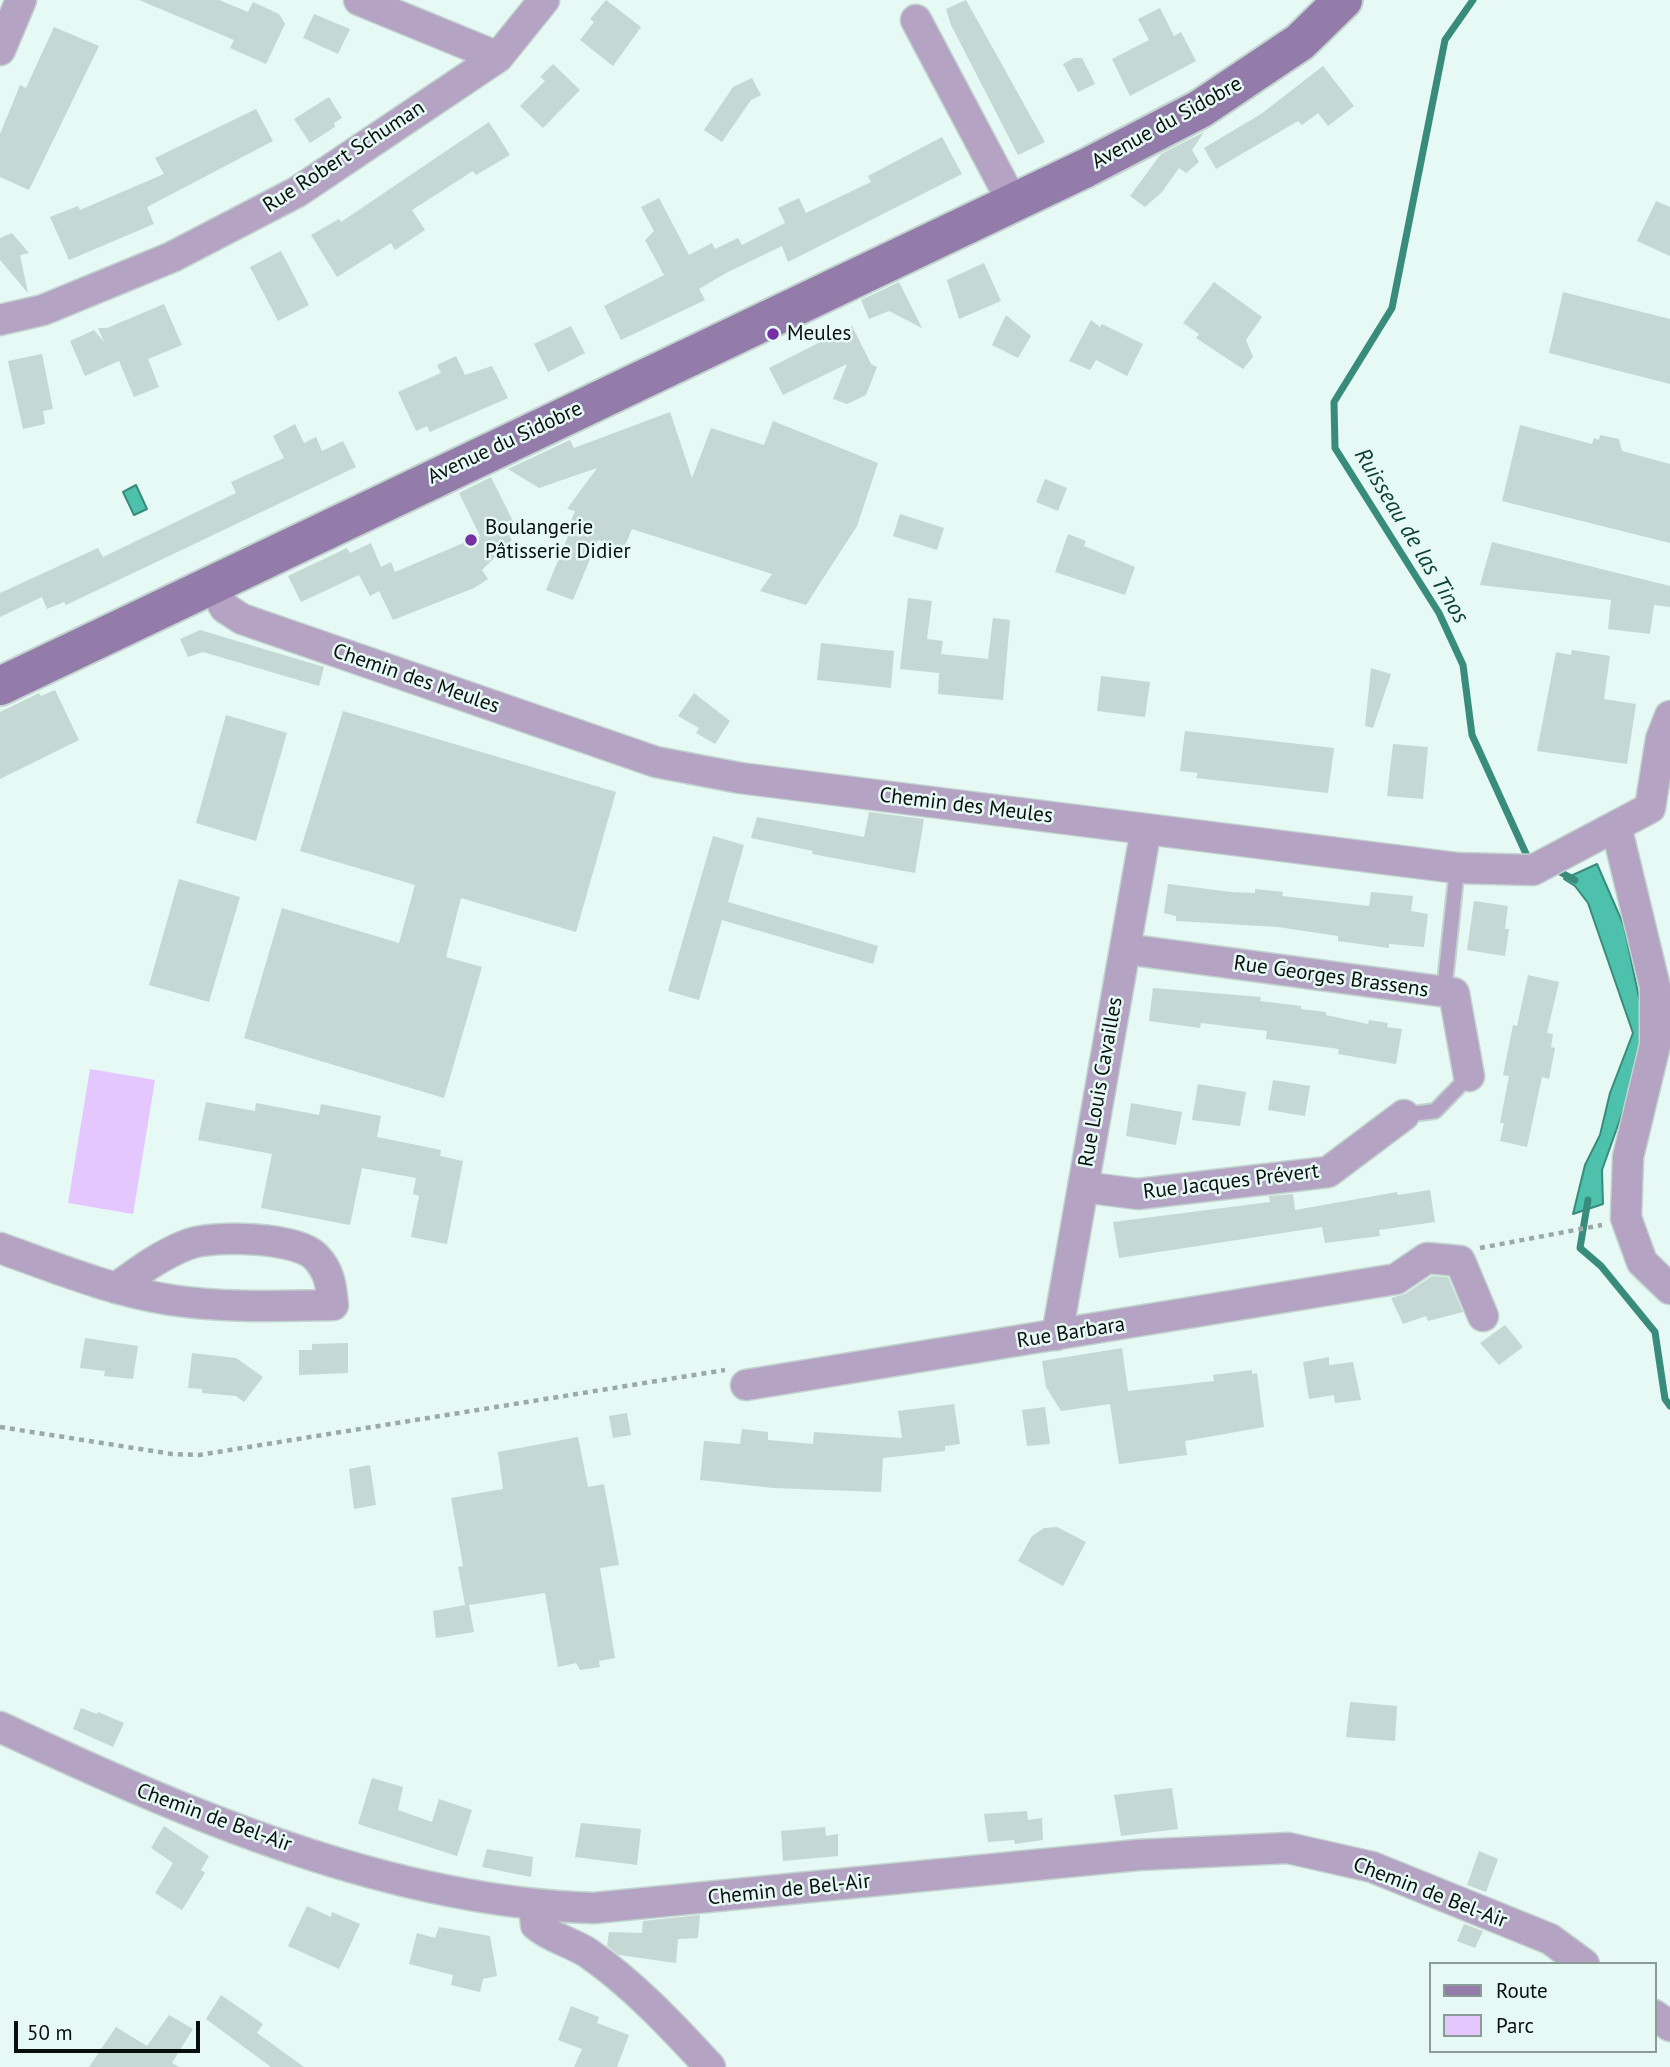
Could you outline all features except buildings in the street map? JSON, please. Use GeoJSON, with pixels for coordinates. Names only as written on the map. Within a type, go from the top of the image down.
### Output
{"type":"FeatureCollection","features":[{"type":"Feature","properties":{"kind":"main road","name":"Avenue du Sidobre"},"geometry":{"type":"LineString","coordinates":[[0,686],[1013,204],[1200,109],[1300,43],[1343,0]]}},
{"type":"Feature","properties":{"kind":"street"},"geometry":{"type":"LineString","coordinates":[[0,50],[21,0]]}},
{"type":"Feature","properties":{"kind":"street"},"geometry":{"type":"LineString","coordinates":[[359,0],[498,57]]}},
{"type":"Feature","properties":{"kind":"street","name":"Rue Robert Schuman"},"geometry":{"type":"LineString","coordinates":[[0,320],[43,310],[172,257],[297,192],[498,57],[544,0]]}},
{"type":"Feature","properties":{"kind":"street"},"geometry":{"type":"LineString","coordinates":[[916,20],[1013,204]]}},
{"type":"Feature","properties":{"kind":"street","name":"Chemin des Meules"},"geometry":{"type":"LineString","coordinates":[[212,585],[225,608],[242,619],[656,762],[740,778],[1457,868],[1533,870],[1660,806],[1661,739],[1670,716]]}},
{"type":"Feature","properties":{"kind":"street"},"geometry":{"type":"LineString","coordinates":[[1616,826],[1656,987],[1655,1045],[1628,1157],[1626,1218],[1642,1262],[1670,1289]]}},
{"type":"Feature","properties":{"kind":"street","name":"Rue Louis Cavailles"},"geometry":{"type":"LineString","coordinates":[[1058,1335],[1146,829]]}},
{"type":"Feature","properties":{"kind":"street","name":"Rue Georges Brassens"},"geometry":{"type":"LineString","coordinates":[[1125,949],[1454,993],[1469,1076]]}},
{"type":"Feature","properties":{"kind":"street","name":"Rue Jacques Prévert"},"geometry":{"type":"LineString","coordinates":[[1083,1186],[1138,1194],[1328,1172],[1404,1115]]}},
{"type":"Feature","properties":{"kind":"street"},"geometry":{"type":"LineString","coordinates":[[0,1248],[116,1288],[171,1300],[225,1305],[333,1305],[331,1278],[314,1255],[280,1243],[233,1239],[193,1243],[161,1256],[116,1288]]}},
{"type":"Feature","properties":{"kind":"street","name":"Rue Barbara"},"geometry":{"type":"LineString","coordinates":[[747,1385],[1396,1279],[1427,1258],[1460,1261],[1483,1316]]}},
{"type":"Feature","properties":{"kind":"street","name":"Chemin de Bel-Air"},"geometry":{"type":"LineString","coordinates":[[0,1727],[112,1780],[254,1835],[410,1882],[475,1897],[534,1905],[594,1908],[1138,1855],[1288,1848],[1372,1867],[1550,1939],[1581,1962]]}},
{"type":"Feature","properties":{"kind":"street"},"geometry":{"type":"LineString","coordinates":[[534,1905],[536,1925],[583,1950],[610,1971],[669,2024],[710,2067]]}},
{"type":"Feature","properties":{"kind":"lane"},"geometry":{"type":"LineString","coordinates":[[1444,992],[1457,868]]}},
{"type":"Feature","properties":{"kind":"lane"},"geometry":{"type":"LineString","coordinates":[[1404,1115],[1435,1111],[1469,1076]]}},
{"type":"Feature","properties":{"kind":"path"},"geometry":{"type":"LineString","coordinates":[[1548,1237],[1606,1224]]}},
{"type":"Feature","properties":{"kind":"green space"},"geometry":{"type":"Polygon","coordinates":[[[90,1069],[155,1080],[133,1214],[68,1203],[90,1069]]]}},
{"type":"Feature","properties":{"kind":"shaded area"},"geometry":{"type":"Polygon","coordinates":[[[136,485],[147,509],[134,515],[123,492],[136,485]]]}},
{"type":"Feature","properties":{"kind":"shaded area"},"geometry":{"type":"Polygon","coordinates":[[[1597,864],[1624,926],[1648,1041],[1602,1170],[1603,1204],[1573,1214],[1585,1165],[1600,1135],[1610,1093],[1633,1033],[1588,903],[1575,886],[1564,879],[1597,864]]]}},
{"type":"Feature","properties":{"kind":"waterway","name":"Ruisseau de las Tinos"},"geometry":{"type":"LineString","coordinates":[[1473,0],[1445,40],[1392,308],[1334,402],[1335,448],[1439,613],[1463,665],[1472,735],[1527,856]]}},
{"type":"Feature","properties":{"kind":"waterway","name":"Ruisseau de las Tinos"},"geometry":{"type":"LineString","coordinates":[[1560,872],[1575,880]]}},
{"type":"Feature","properties":{"kind":"waterway","name":"Ruisseau de las Tinos"},"geometry":{"type":"LineString","coordinates":[[1588,1200],[1580,1248],[1601,1266],[1655,1332],[1665,1399],[1670,1406]]}},
{"type":"Feature","properties":{"kind":"place","name":"Meules"},"geometry":{"type":"Point","coordinates":[773,334]}},
{"type":"Feature","properties":{"kind":"place","name":"Boulangerie Pâtisserie Didier"},"geometry":{"type":"Point","coordinates":[471,540]}}]}
